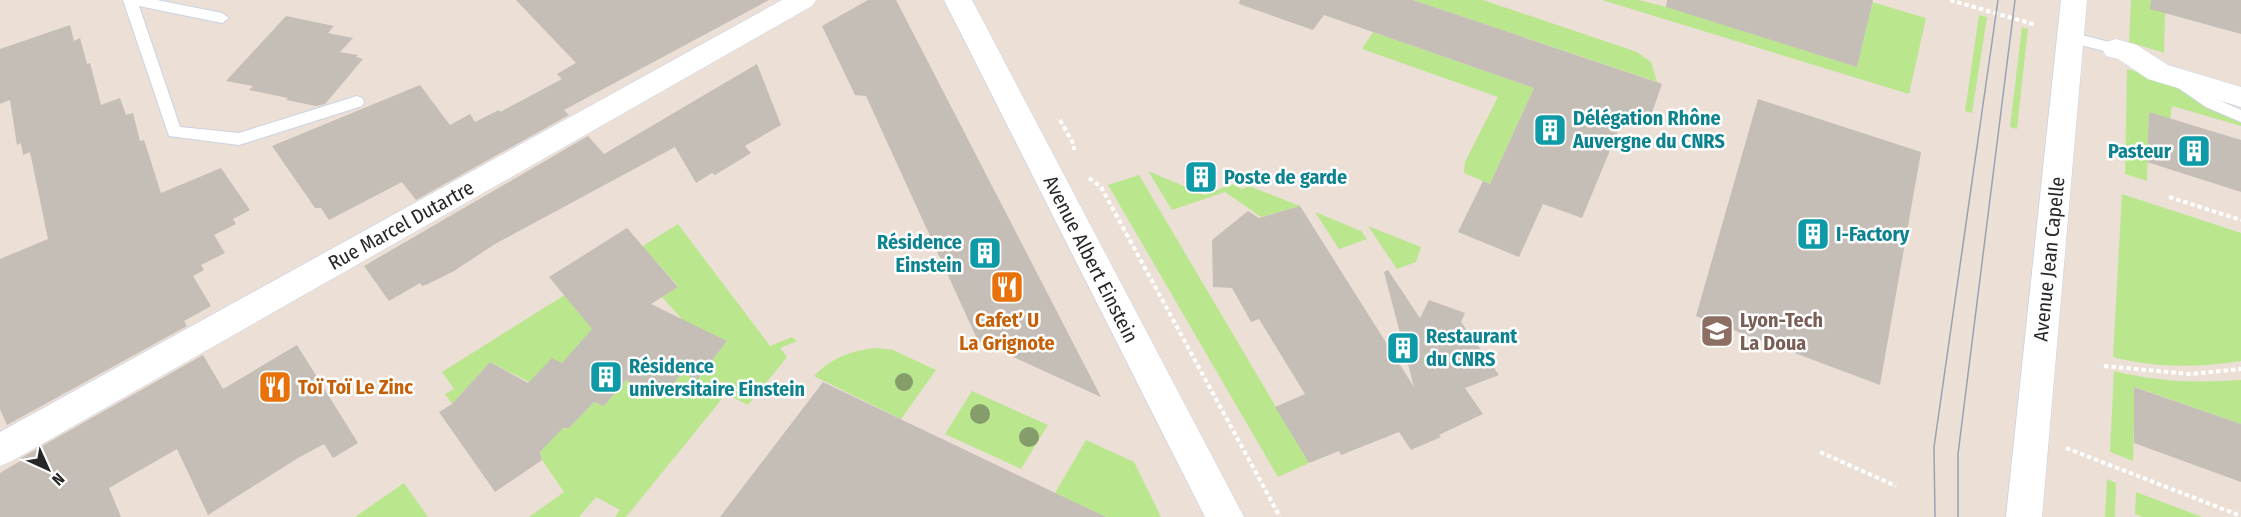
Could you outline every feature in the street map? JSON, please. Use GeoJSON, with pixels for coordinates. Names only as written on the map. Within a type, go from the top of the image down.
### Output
{"type":"FeatureCollection","features":[{"type":"Feature","properties":{"kind":"street","name":"Rue Marcel Dutartre"},"geometry":{"type":"LineString","coordinates":[[0,450],[803,0]]}},
{"type":"Feature","properties":{"kind":"street","name":"Avenue Albert Einstein"},"geometry":{"type":"LineString","coordinates":[[958,0],[1225,517]]}},
{"type":"Feature","properties":{"kind":"street","name":"Avenue Jean Capelle"},"geometry":{"type":"LineString","coordinates":[[2024,517],[2073,0]]}},
{"type":"Feature","properties":{"kind":"street"},"geometry":{"type":"LineString","coordinates":[[2116,49],[2127,52],[2158,72],[2241,97]]}},
{"type":"Feature","properties":{"kind":"lane"},"geometry":{"type":"LineString","coordinates":[[222,18],[131,0],[174,132],[239,139],[357,102]]}},
{"type":"Feature","properties":{"kind":"lane"},"geometry":{"type":"LineString","coordinates":[[2070,37],[2116,49]]}},
{"type":"Feature","properties":{"kind":"lane"},"geometry":{"type":"LineString","coordinates":[[2171,76],[2211,103],[2241,116]]}},
{"type":"Feature","properties":{"kind":"path"},"geometry":{"type":"LineString","coordinates":[[1950,0],[2036,25]]}},
{"type":"Feature","properties":{"kind":"path"},"geometry":{"type":"LineString","coordinates":[[1057,115],[1074,145],[1075,156]]}},
{"type":"Feature","properties":{"kind":"path"},"geometry":{"type":"LineString","coordinates":[[1084,174],[1101,187],[1280,517]]}},
{"type":"Feature","properties":{"kind":"path"},"geometry":{"type":"LineString","coordinates":[[2169,197],[2241,220]]}},
{"type":"Feature","properties":{"kind":"path"},"geometry":{"type":"LineString","coordinates":[[2104,366],[2136,370],[2220,373],[2241,369]]}},
{"type":"Feature","properties":{"kind":"path"},"geometry":{"type":"LineString","coordinates":[[2032,435],[2241,516]]}},
{"type":"Feature","properties":{"kind":"path"},"geometry":{"type":"LineString","coordinates":[[1820,452],[1896,486]]}},
{"type":"Feature","properties":{"kind":"green space"},"geometry":{"type":"Polygon","coordinates":[[[1413,0],[1483,0],[1637,52],[1651,62],[1657,82],[1413,0]]]}},
{"type":"Feature","properties":{"kind":"green space"},"geometry":{"type":"Polygon","coordinates":[[[1602,0],[1638,0],[1679,10],[1857,67],[1872,2],[1926,18],[1909,94],[1602,0]]]}},
{"type":"Feature","properties":{"kind":"green space"},"geometry":{"type":"Polygon","coordinates":[[[2131,0],[2156,0],[2165,13],[2164,53],[2129,42],[2131,0]]]}},
{"type":"Feature","properties":{"kind":"green space"},"geometry":{"type":"Polygon","coordinates":[[[1979,15],[1987,17],[1972,113],[1965,111],[1979,15]]]}},
{"type":"Feature","properties":{"kind":"green space"},"geometry":{"type":"Polygon","coordinates":[[[2022,27],[2028,29],[2017,129],[2010,127],[2022,27]]]}},
{"type":"Feature","properties":{"kind":"green space"},"geometry":{"type":"Polygon","coordinates":[[[1373,32],[1534,88],[1490,184],[1464,173],[1465,162],[1498,97],[1362,49],[1373,32]]]}},
{"type":"Feature","properties":{"kind":"green space"},"geometry":{"type":"Polygon","coordinates":[[[2127,69],[2178,84],[2189,95],[2241,122],[2241,126],[2172,106],[2170,119],[2149,112],[2147,181],[2125,174],[2127,69]]]}},
{"type":"Feature","properties":{"kind":"green space"},"geometry":{"type":"Polygon","coordinates":[[[1148,171],[1205,195],[1232,184],[1242,189],[1249,186],[1300,206],[1261,217],[1225,192],[1172,210],[1148,171]]]}},
{"type":"Feature","properties":{"kind":"green space"},"geometry":{"type":"Polygon","coordinates":[[[1139,175],[1309,463],[1278,477],[1108,185],[1139,175]]]}},
{"type":"Feature","properties":{"kind":"green space"},"geometry":{"type":"Polygon","coordinates":[[[2122,194],[2241,233],[2241,361],[2177,366],[2113,357],[2122,194]]]}},
{"type":"Feature","properties":{"kind":"green space"},"geometry":{"type":"Polygon","coordinates":[[[1315,212],[1361,231],[1367,239],[1339,249],[1315,212]]]}},
{"type":"Feature","properties":{"kind":"green space"},"geometry":{"type":"Polygon","coordinates":[[[678,224],[770,346],[792,337],[797,341],[780,348],[787,357],[748,405],[726,394],[626,517],[615,517],[620,510],[596,497],[579,517],[529,517],[564,492],[542,460],[538,439],[546,442],[556,436],[554,429],[569,428],[594,402],[604,406],[626,380],[662,398],[682,373],[697,379],[727,341],[690,328],[662,297],[678,286],[655,260],[592,298],[611,320],[562,363],[529,382],[490,362],[452,404],[445,394],[454,389],[442,372],[678,224]]]}},
{"type":"Feature","properties":{"kind":"green space"},"geometry":{"type":"Polygon","coordinates":[[[1368,226],[1421,247],[1416,262],[1397,269],[1368,226]]]}},
{"type":"Feature","properties":{"kind":"green space"},"geometry":{"type":"Polygon","coordinates":[[[876,348],[893,350],[936,370],[901,419],[814,376],[827,364],[842,356],[876,348]]]}},
{"type":"Feature","properties":{"kind":"green space"},"geometry":{"type":"Polygon","coordinates":[[[2114,371],[2178,381],[2241,380],[2241,424],[2135,387],[2133,461],[2110,452],[2114,371]]]}},
{"type":"Feature","properties":{"kind":"green space"},"geometry":{"type":"Polygon","coordinates":[[[972,391],[1048,425],[1021,469],[945,434],[972,391]]]}},
{"type":"Feature","properties":{"kind":"green space"},"geometry":{"type":"Polygon","coordinates":[[[1086,440],[1134,462],[1161,517],[1104,517],[1055,493],[1086,440]]]}},
{"type":"Feature","properties":{"kind":"green space"},"geometry":{"type":"Polygon","coordinates":[[[2107,479],[2116,483],[2115,517],[2105,517],[2107,479]]]}},
{"type":"Feature","properties":{"kind":"green space"},"geometry":{"type":"Polygon","coordinates":[[[404,483],[428,517],[355,517],[404,483]]]}},
{"type":"Feature","properties":{"kind":"green space"},"geometry":{"type":"Polygon","coordinates":[[[2136,492],[2202,517],[2142,517],[2135,514],[2136,492]]]}},
{"type":"Feature","properties":{"kind":"building"},"geometry":{"type":"Polygon","coordinates":[[[516,0],[769,0],[564,110],[569,115],[416,200],[402,182],[329,220],[321,208],[315,208],[272,146],[420,85],[450,125],[470,114],[475,122],[499,110],[500,112],[562,79],[557,74],[576,63],[516,0]]]}},
{"type":"Feature","properties":{"kind":"building","name":"Résidence Einstein"},"geometry":{"type":"Polygon","coordinates":[[[868,0],[896,0],[1101,397],[978,341],[866,96],[855,95],[822,26],[868,0]]]}},
{"type":"Feature","properties":{"kind":"building","name":"Délégation Rhône Auvergne du CNRS"},"geometry":{"type":"Polygon","coordinates":[[[1240,0],[1413,0],[1662,84],[1647,127],[1623,119],[1582,218],[1543,204],[1519,257],[1458,232],[1483,181],[1490,184],[1534,88],[1324,15],[1313,30],[1239,4],[1240,0]]]}},
{"type":"Feature","properties":{"kind":"building"},"geometry":{"type":"Polygon","coordinates":[[[1667,0],[1873,0],[1857,67],[1666,7],[1667,0]]]}},
{"type":"Feature","properties":{"kind":"building"},"geometry":{"type":"Polygon","coordinates":[[[2151,0],[2241,0],[2241,34],[2150,9],[2151,0]]]}},
{"type":"Feature","properties":{"kind":"building"},"geometry":{"type":"Polygon","coordinates":[[[286,16],[334,26],[328,33],[353,38],[340,52],[358,55],[356,57],[363,59],[325,104],[316,106],[286,100],[288,98],[249,90],[253,86],[226,81],[286,16]]]}},
{"type":"Feature","properties":{"kind":"building"},"geometry":{"type":"Polygon","coordinates":[[[70,25],[74,41],[80,38],[87,64],[90,63],[101,105],[120,98],[126,115],[133,113],[140,141],[144,140],[161,193],[221,168],[250,210],[233,219],[236,224],[214,235],[225,253],[201,265],[204,270],[193,276],[211,306],[184,321],[187,326],[7,425],[0,409],[0,259],[48,239],[30,152],[23,155],[21,143],[17,145],[10,100],[0,104],[0,49],[70,25]]]}},
{"type":"Feature","properties":{"kind":"building"},"geometry":{"type":"Polygon","coordinates":[[[757,64],[781,125],[745,146],[751,153],[715,175],[712,173],[696,183],[675,147],[495,244],[454,271],[428,284],[422,286],[420,283],[389,301],[364,266],[588,136],[604,154],[757,64]]]}},
{"type":"Feature","properties":{"kind":"building","name":"I-Factory"},"geometry":{"type":"Polygon","coordinates":[[[1758,99],[1921,152],[1880,385],[1696,316],[1758,99]]]}},
{"type":"Feature","properties":{"kind":"building","name":"Pasteur"},"geometry":{"type":"Polygon","coordinates":[[[2149,112],[2241,140],[2241,192],[2147,162],[2149,112]]]}},
{"type":"Feature","properties":{"kind":"building"},"geometry":{"type":"Polygon","coordinates":[[[1300,206],[1414,387],[1384,272],[1388,270],[1420,318],[1429,300],[1465,313],[1461,322],[1499,375],[1465,388],[1483,414],[1411,450],[1399,432],[1341,455],[1339,451],[1309,463],[1275,407],[1305,394],[1259,319],[1251,322],[1232,288],[1213,287],[1212,240],[1248,211],[1259,218],[1300,206]]]}},
{"type":"Feature","properties":{"kind":"building","name":"Résidence universitaire Einstein"},"geometry":{"type":"Polygon","coordinates":[[[627,228],[678,287],[651,304],[727,341],[697,380],[682,373],[662,398],[626,380],[604,406],[594,402],[569,428],[563,428],[540,452],[542,460],[495,492],[439,412],[452,404],[490,362],[528,383],[552,358],[562,363],[592,329],[549,277],[627,228]]]}},
{"type":"Feature","properties":{"kind":"building"},"geometry":{"type":"Polygon","coordinates":[[[297,345],[358,443],[333,458],[324,444],[208,515],[177,449],[109,488],[121,517],[0,517],[0,473],[22,460],[21,458],[203,355],[223,389],[297,345]]]}},
{"type":"Feature","properties":{"kind":"building"},"geometry":{"type":"Polygon","coordinates":[[[823,382],[1028,480],[1106,517],[720,517],[823,382]]]}},
{"type":"Feature","properties":{"kind":"building"},"geometry":{"type":"Polygon","coordinates":[[[2134,387],[2241,424],[2241,482],[2134,443],[2134,387]]]}},
{"type":"Feature","properties":{"kind":"tram line"},"geometry":{"type":"LineString","coordinates":[[1935,517],[1934,447],[1998,0]]}},
{"type":"Feature","properties":{"kind":"tram line"},"geometry":{"type":"LineString","coordinates":[[1958,517],[1958,454],[2015,0]]}},
{"type":"Feature","properties":{"kind":"place","name":"Délégation Rhône Auvergne du CNRS"},"geometry":{"type":"Point","coordinates":[1550,130]}},
{"type":"Feature","properties":{"kind":"place","name":"Pasteur"},"geometry":{"type":"Point","coordinates":[2194,151]}},
{"type":"Feature","properties":{"kind":"place","name":"Poste de garde"},"geometry":{"type":"Point","coordinates":[1201,177]}},
{"type":"Feature","properties":{"kind":"place","name":"I-Factory"},"geometry":{"type":"Point","coordinates":[1813,234]}},
{"type":"Feature","properties":{"kind":"place","name":"Résidence Einstein"},"geometry":{"type":"Point","coordinates":[985,253]}},
{"type":"Feature","properties":{"kind":"place","name":"Cafet’ U La Grignote"},"geometry":{"type":"Point","coordinates":[1007,287]}},
{"type":"Feature","properties":{"kind":"place","name":"Lyon-Tech La Doua"},"geometry":{"type":"Point","coordinates":[1717,331]}},
{"type":"Feature","properties":{"kind":"place","name":"Restaurant du CNRS"},"geometry":{"type":"Point","coordinates":[1403,348]}},
{"type":"Feature","properties":{"kind":"place","name":"Résidence universitaire Einstein"},"geometry":{"type":"Point","coordinates":[606,377]}},
{"type":"Feature","properties":{"kind":"place","name":"Toï Toï Le Zinc"},"geometry":{"type":"Point","coordinates":[275,387]}}]}
